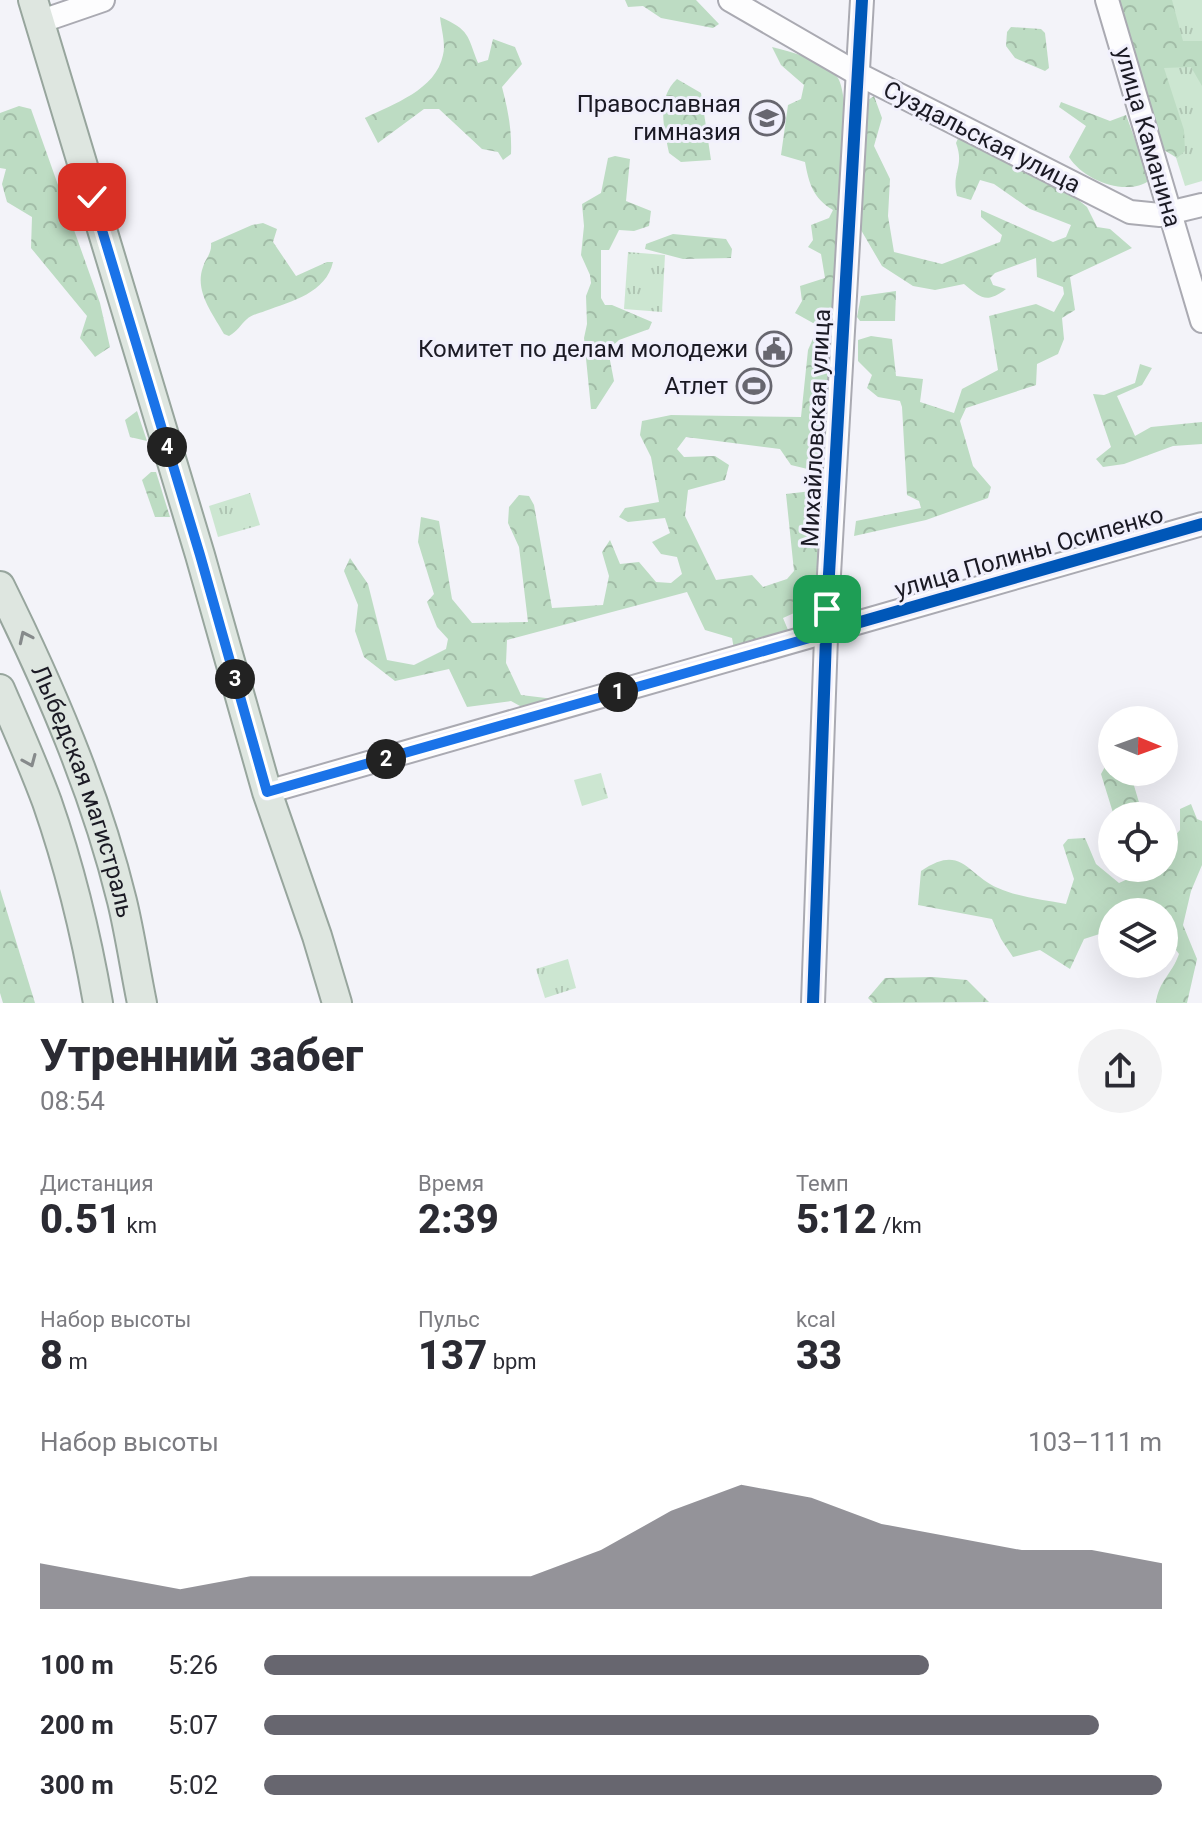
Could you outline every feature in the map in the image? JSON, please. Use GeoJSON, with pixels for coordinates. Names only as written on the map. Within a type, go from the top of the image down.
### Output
{"type":"FeatureCollection","features":[{"type":"Feature","properties":{"kind":"main road"},"geometry":{"type":"LineString","coordinates":[[36,11],[200,555],[267,792],[337,1003]]}},
{"type":"Feature","properties":{"kind":"main road","name":"Лыбедская магистраль"},"geometry":{"type":"LineString","coordinates":[[0,586],[63,722],[89,790],[122,900],[142,1003]]}},
{"type":"Feature","properties":{"kind":"main road","name":"Лыбедская магистраль"},"geometry":{"type":"LineString","coordinates":[[0,689],[46,801],[67,867],[85,929],[98,1003]]}},
{"type":"Feature","properties":{"kind":"street"},"geometry":{"type":"LineString","coordinates":[[36,11],[103,0]]}},
{"type":"Feature","properties":{"kind":"street","name":"Суздальская улица"},"geometry":{"type":"LineString","coordinates":[[730,0],[858,74],[1130,212],[1170,214],[1202,205]]}},
{"type":"Feature","properties":{"kind":"street","name":"Михайловская улица"},"geometry":{"type":"LineString","coordinates":[[813,1003],[827,633],[862,0]]}},
{"type":"Feature","properties":{"kind":"street","name":"улица Каманина"},"geometry":{"type":"LineString","coordinates":[[1107,0],[1202,321]]}},
{"type":"Feature","properties":{"kind":"street","name":"улица Полины Осипенко"},"geometry":{"type":"LineString","coordinates":[[267,792],[1202,524]]}},
{"type":"Feature","properties":{"kind":"green space"},"geometry":{"type":"Polygon","coordinates":[[[625,0],[696,0],[719,24],[713,28],[661,18],[643,6],[628,7],[625,0]]]}},
{"type":"Feature","properties":{"kind":"green space"},"geometry":{"type":"Polygon","coordinates":[[[1116,0],[1172,0],[1183,41],[1202,41],[1202,86],[1191,67],[1164,68],[1184,130],[1185,151],[1177,158],[1164,150],[1116,0]]]}},
{"type":"Feature","properties":{"kind":"green space"},"geometry":{"type":"Polygon","coordinates":[[[1126,0],[1202,0],[1202,181],[1185,186],[1126,0]]]}},
{"type":"Feature","properties":{"kind":"green space"},"geometry":{"type":"Polygon","coordinates":[[[440,17],[466,34],[478,63],[488,60],[493,39],[515,47],[522,64],[502,87],[511,145],[511,154],[503,160],[498,152],[482,149],[439,109],[424,109],[378,143],[365,118],[412,94],[432,78],[444,51],[440,17]]]}},
{"type":"Feature","properties":{"kind":"green space"},"geometry":{"type":"Polygon","coordinates":[[[1011,27],[1041,29],[1045,33],[1049,68],[1045,71],[1015,58],[1006,46],[1007,32],[1011,27]]]}},
{"type":"Feature","properties":{"kind":"green space"},"geometry":{"type":"Polygon","coordinates":[[[772,47],[826,67],[838,78],[843,95],[846,155],[839,319],[813,323],[795,313],[802,301],[800,286],[825,278],[821,254],[808,247],[813,240],[811,225],[829,218],[833,210],[813,190],[805,162],[781,155],[788,105],[801,99],[804,85],[781,65],[772,47]]]}},
{"type":"Feature","properties":{"kind":"green space"},"geometry":{"type":"Polygon","coordinates":[[[677,79],[701,93],[711,160],[681,162],[669,153],[664,104],[670,87],[677,79]]]}},
{"type":"Feature","properties":{"kind":"green space"},"geometry":{"type":"Polygon","coordinates":[[[874,96],[882,118],[874,146],[890,179],[888,216],[894,252],[942,264],[1000,242],[1002,235],[981,217],[981,210],[1053,242],[1066,237],[1071,225],[1030,209],[994,184],[980,180],[971,200],[957,196],[959,158],[956,143],[959,136],[1076,198],[1087,207],[1097,227],[1110,229],[1132,248],[1070,277],[1075,310],[1062,318],[1064,339],[1058,354],[1037,364],[1036,385],[966,408],[960,421],[973,466],[991,487],[988,498],[926,520],[854,536],[856,521],[921,508],[919,501],[907,495],[900,401],[878,397],[867,388],[872,375],[858,361],[858,340],[871,336],[892,339],[896,376],[923,379],[920,402],[954,413],[962,389],[998,370],[989,316],[1036,304],[1054,312],[1064,294],[1063,287],[1037,277],[1036,258],[995,273],[990,278],[993,285],[1006,289],[988,298],[979,296],[964,284],[935,290],[913,286],[882,266],[861,230],[862,119],[868,100],[874,96]]]}},
{"type":"Feature","properties":{"kind":"green space"},"geometry":{"type":"Polygon","coordinates":[[[1061,102],[1110,121],[1126,115],[1150,180],[1141,185],[1118,187],[1095,179],[1076,166],[1069,157],[1086,126],[1059,107],[1061,102]]]}},
{"type":"Feature","properties":{"kind":"green space"},"geometry":{"type":"Polygon","coordinates":[[[19,106],[31,109],[100,303],[110,347],[95,357],[80,338],[87,316],[31,248],[32,217],[7,202],[2,184],[6,169],[0,168],[0,113],[19,106]]]}},
{"type":"Feature","properties":{"kind":"green space"},"geometry":{"type":"Polygon","coordinates":[[[608,158],[630,159],[626,201],[651,211],[649,226],[634,231],[619,230],[609,250],[601,250],[601,298],[605,305],[652,322],[649,329],[619,340],[608,350],[614,381],[596,409],[591,409],[584,338],[586,296],[591,283],[581,255],[584,226],[582,204],[601,193],[608,158]]]}},
{"type":"Feature","properties":{"kind":"green space"},"geometry":{"type":"Polygon","coordinates":[[[263,223],[277,229],[273,242],[296,276],[333,262],[329,273],[316,288],[297,299],[251,316],[229,336],[224,334],[206,302],[201,285],[203,267],[211,243],[263,223]]]}},
{"type":"Feature","properties":{"kind":"green space"},"geometry":{"type":"Polygon","coordinates":[[[673,234],[726,239],[732,249],[731,258],[683,259],[645,249],[646,244],[673,234]]]}},
{"type":"Feature","properties":{"kind":"green space"},"geometry":{"type":"Polygon","coordinates":[[[628,252],[665,255],[662,312],[624,309],[628,252]]]}},
{"type":"Feature","properties":{"kind":"green space"},"geometry":{"type":"Polygon","coordinates":[[[896,291],[895,321],[860,321],[857,317],[861,296],[896,291]]]}},
{"type":"Feature","properties":{"kind":"green space"},"geometry":{"type":"Polygon","coordinates":[[[815,334],[838,342],[830,465],[824,473],[791,465],[780,449],[686,437],[677,449],[684,457],[715,456],[729,465],[725,480],[688,490],[685,516],[716,580],[752,575],[763,587],[787,579],[794,571],[786,494],[829,489],[816,625],[808,625],[803,609],[783,618],[791,637],[734,649],[732,638],[705,630],[687,592],[507,640],[506,663],[521,695],[554,699],[529,711],[511,701],[467,707],[449,669],[395,681],[364,657],[355,631],[358,605],[344,571],[350,558],[368,584],[387,660],[414,665],[446,649],[448,639],[437,627],[427,602],[434,594],[418,542],[421,517],[439,521],[452,599],[472,623],[528,622],[519,547],[508,523],[509,507],[519,495],[529,496],[534,505],[552,608],[603,605],[609,576],[602,552],[610,540],[620,564],[639,562],[656,582],[671,583],[682,574],[677,557],[661,554],[652,542],[670,533],[665,518],[628,522],[619,517],[625,508],[659,502],[651,457],[640,435],[642,421],[671,415],[801,417],[808,350],[815,334]]]}},
{"type":"Feature","properties":{"kind":"green space"},"geometry":{"type":"Polygon","coordinates":[[[1140,364],[1152,368],[1142,385],[1117,396],[1135,436],[1151,427],[1202,422],[1202,444],[1173,446],[1124,464],[1103,467],[1096,459],[1111,447],[1093,394],[1104,395],[1135,383],[1140,364]]]}},
{"type":"Feature","properties":{"kind":"green space"},"geometry":{"type":"Polygon","coordinates":[[[137,411],[147,441],[130,437],[125,420],[137,411]]]}},
{"type":"Feature","properties":{"kind":"green space"},"geometry":{"type":"Polygon","coordinates":[[[151,472],[156,472],[170,517],[155,517],[142,480],[151,472]]]}},
{"type":"Feature","properties":{"kind":"green space"},"geometry":{"type":"Polygon","coordinates":[[[250,493],[260,525],[218,537],[209,506],[250,493]]]}},
{"type":"Feature","properties":{"kind":"green space"},"geometry":{"type":"Polygon","coordinates":[[[601,773],[608,798],[582,806],[574,780],[601,773]]]}},
{"type":"Feature","properties":{"kind":"green space"},"geometry":{"type":"Polygon","coordinates":[[[1105,786],[1134,786],[1139,802],[1110,802],[1105,786]]]}},
{"type":"Feature","properties":{"kind":"green space"},"geometry":{"type":"Polygon","coordinates":[[[1191,804],[1197,819],[1202,821],[1202,865],[1191,891],[1183,925],[1197,959],[1187,1003],[1156,1003],[1159,989],[1166,978],[1178,978],[1178,898],[1098,898],[1098,934],[1084,939],[1070,969],[1040,950],[1013,957],[992,919],[918,905],[921,871],[946,860],[963,864],[987,882],[1006,891],[1066,904],[1074,879],[1063,845],[1068,839],[1085,838],[1098,866],[1098,882],[1178,882],[1180,809],[1191,804]]]}},
{"type":"Feature","properties":{"kind":"green space"},"geometry":{"type":"Polygon","coordinates":[[[0,889],[35,1003],[3,1003],[0,993],[0,889]]]}},
{"type":"Feature","properties":{"kind":"green space"},"geometry":{"type":"Polygon","coordinates":[[[568,959],[576,988],[545,998],[536,969],[568,959]]]}},
{"type":"Feature","properties":{"kind":"green space"},"geometry":{"type":"Polygon","coordinates":[[[885,978],[967,980],[989,1002],[873,1003],[868,998],[885,978]]]}},
{"type":"Feature","properties":{"kind":"cycle path"},"geometry":{"type":"LineString","coordinates":[[813,1003],[827,609],[862,0]]}},
{"type":"Feature","properties":{"kind":"cycle path"},"geometry":{"type":"LineString","coordinates":[[267,792],[1202,524]]}},
{"type":"Feature","properties":{"kind":"place","name":"Православная гимназия"},"geometry":{"type":"Point","coordinates":[767,118]}},
{"type":"Feature","properties":{"kind":"place","name":"Комитет по делам молодежи"},"geometry":{"type":"Point","coordinates":[774,349]}},
{"type":"Feature","properties":{"kind":"place","name":"Атлет"},"geometry":{"type":"Point","coordinates":[754,386]}},
{"type":"Feature","properties":{"kind":"route"},"geometry":{"type":"LineString","coordinates":[[92,197],[200,555],[267,792],[827,633],[827,609]]}}]}
